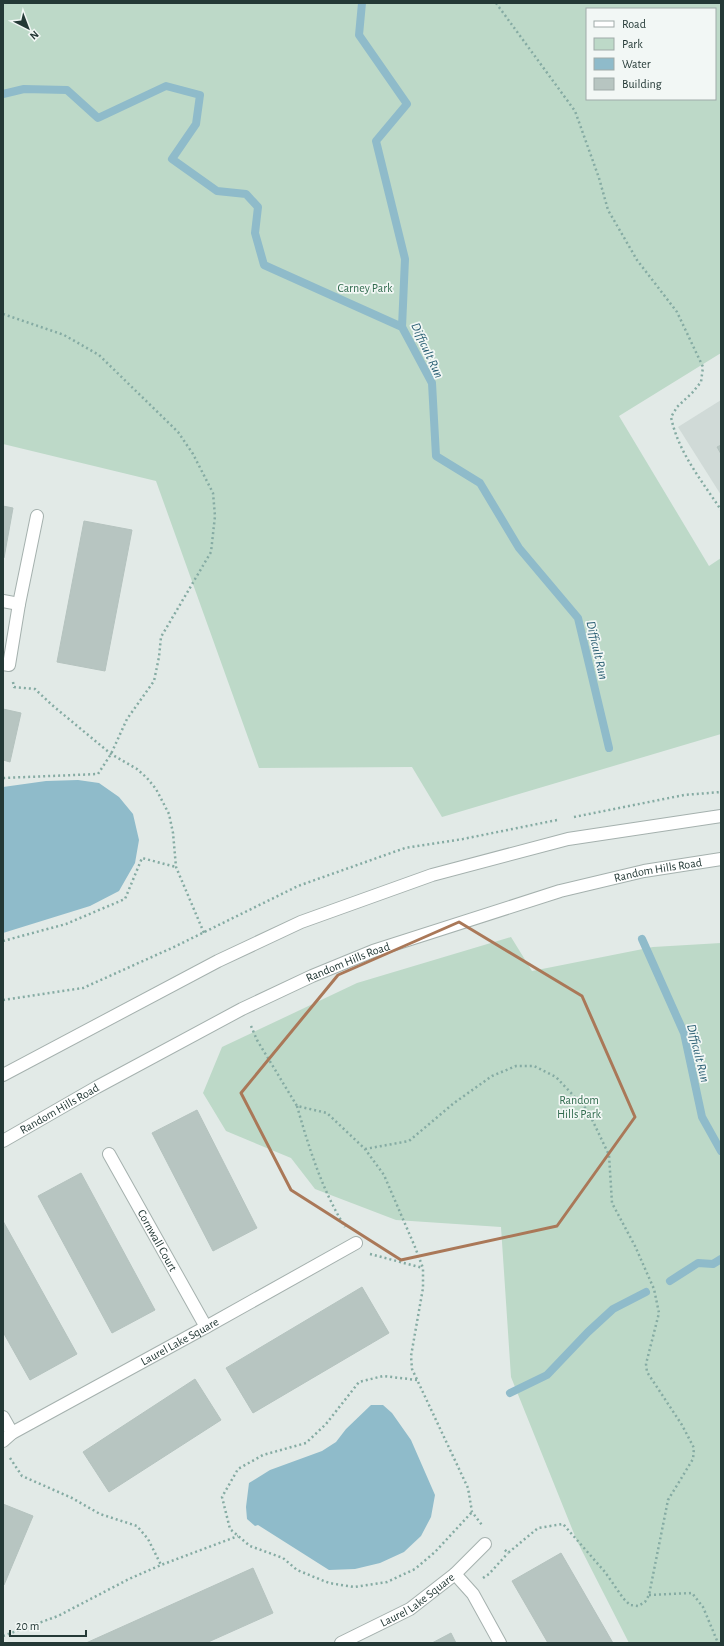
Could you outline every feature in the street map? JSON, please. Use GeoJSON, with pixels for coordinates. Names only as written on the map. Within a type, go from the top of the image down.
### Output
{"type":"FeatureCollection","features":[{"type":"Feature","properties":{"kind":"street"},"geometry":{"type":"LineString","coordinates":[[6,665],[20,604],[36,516]]}},
{"type":"Feature","properties":{"kind":"street"},"geometry":{"type":"LineString","coordinates":[[3,601],[20,604]]}},
{"type":"Feature","properties":{"kind":"street"},"geometry":{"type":"LineString","coordinates":[[3,1075],[218,961],[294,925],[424,877],[568,840],[721,816]]}},
{"type":"Feature","properties":{"kind":"street","name":"Random Hills Road"},"geometry":{"type":"LineString","coordinates":[[3,1141],[118,1075],[242,1009],[312,976],[373,951],[560,891],[644,871],[721,859]]}},
{"type":"Feature","properties":{"kind":"street","name":"Cornwall Court"},"geometry":{"type":"LineString","coordinates":[[109,1154],[206,1327]]}},
{"type":"Feature","properties":{"kind":"street","name":"Laurel Lake Square"},"geometry":{"type":"LineString","coordinates":[[8,1437],[356,1243]]}},
{"type":"Feature","properties":{"kind":"street"},"geometry":{"type":"LineString","coordinates":[[3,1417],[8,1437]]}},
{"type":"Feature","properties":{"kind":"street","name":"Laurel Lake Square"},"geometry":{"type":"LineString","coordinates":[[341,1643],[410,1609],[455,1574],[485,1544]]}},
{"type":"Feature","properties":{"kind":"street"},"geometry":{"type":"LineString","coordinates":[[455,1574],[473,1594],[500,1643]]}},
{"type":"Feature","properties":{"kind":"path"},"geometry":{"type":"LineString","coordinates":[[496,3],[575,110],[599,178],[608,210],[637,260],[677,312],[703,367],[700,382],[692,393],[677,407],[671,417],[674,431],[687,458],[721,510]]}},
{"type":"Feature","properties":{"kind":"path"},"geometry":{"type":"LineString","coordinates":[[3,314],[64,335],[98,355],[178,432],[193,454],[213,493],[214,516],[211,552],[161,638],[154,681],[127,719],[111,754],[98,774],[3,778]]}},
{"type":"Feature","properties":{"kind":"path"},"geometry":{"type":"LineString","coordinates":[[3,1000],[83,988],[204,933],[176,868],[173,833],[169,814],[156,789],[142,774],[122,759],[111,754],[35,689],[14,687],[6,665]]}},
{"type":"Feature","properties":{"kind":"path"},"geometry":{"type":"LineString","coordinates":[[3,941],[66,924],[125,899],[142,858],[176,868]]}},
{"type":"Feature","properties":{"kind":"path"},"geometry":{"type":"LineString","coordinates":[[250,1026],[297,1106],[313,1160],[336,1212],[356,1243],[370,1254],[423,1268]]}},
{"type":"Feature","properties":{"kind":"path"},"geometry":{"type":"LineString","coordinates":[[365,1149],[409,1141],[454,1103],[486,1081],[516,1066],[534,1066],[556,1077],[588,1111],[609,1155],[612,1203],[635,1246],[654,1289],[657,1300],[659,1313],[646,1364],[647,1372],[682,1425],[694,1448],[693,1459],[668,1500],[649,1595],[645,1602],[638,1606],[630,1605],[623,1598],[605,1572],[563,1524],[538,1528],[508,1553],[488,1574],[468,1588]]}},
{"type":"Feature","properties":{"kind":"path"},"geometry":{"type":"LineString","coordinates":[[297,1106],[327,1113],[365,1149],[384,1175],[423,1268],[423,1288],[411,1356],[412,1369],[468,1488],[472,1512],[487,1530]]}},
{"type":"Feature","properties":{"kind":"path"},"geometry":{"type":"LineString","coordinates":[[417,1380],[383,1376],[359,1382],[326,1424],[306,1444],[263,1455],[238,1468],[222,1497],[230,1529],[250,1546],[283,1558],[297,1570],[329,1583],[354,1587],[387,1582],[415,1569],[435,1552],[472,1512]]}},
{"type":"Feature","properties":{"kind":"path"},"geometry":{"type":"LineString","coordinates":[[7,1454],[22,1476],[72,1498],[100,1514],[137,1526],[148,1539],[161,1565]]}},
{"type":"Feature","properties":{"kind":"path"},"geometry":{"type":"LineString","coordinates":[[3,1636],[58,1616],[129,1579],[161,1565],[238,1536]]}},
{"type":"Feature","properties":{"kind":"path"},"geometry":{"type":"LineString","coordinates":[[502,1548],[508,1553]]}},
{"type":"Feature","properties":{"kind":"path"},"geometry":{"type":"LineString","coordinates":[[649,1595],[692,1593],[703,1607],[718,1643]]}},
{"type":"Feature","properties":{"kind":"highlighted area"},"geometry":{"type":"Polygon","coordinates":[[[459,922],[582,996],[635,1117],[557,1226],[401,1260],[291,1190],[241,1093],[338,975],[459,922]]]}},
{"type":"Feature","properties":{"kind":"shaded area"},"geometry":{"type":"Polygon","coordinates":[[[721,400],[721,495],[678,427],[721,400]]]}},
{"type":"Feature","properties":{"kind":"green space","name":"Carney Park"},"geometry":{"type":"Polygon","coordinates":[[[3,3],[721,3],[721,353],[619,416],[709,566],[721,558],[721,734],[442,817],[412,767],[259,768],[156,481],[3,444],[3,3]]]}},
{"type":"Feature","properties":{"kind":"green space","name":"Random Hills Park"},"geometry":{"type":"Polygon","coordinates":[[[511,937],[532,971],[653,947],[721,943],[721,1643],[629,1643],[577,1541],[511,1377],[501,1227],[396,1220],[315,1189],[291,1158],[226,1131],[203,1093],[222,1047],[357,983],[511,937]]]}},
{"type":"Feature","properties":{"kind":"water"},"geometry":{"type":"Polygon","coordinates":[[[78,780],[99,783],[119,797],[133,814],[139,840],[135,863],[119,891],[90,906],[3,933],[3,787],[46,781],[78,780]]]}},
{"type":"Feature","properties":{"kind":"water"},"geometry":{"type":"Polygon","coordinates":[[[371,1405],[383,1405],[392,1413],[411,1440],[435,1495],[431,1517],[421,1536],[404,1552],[380,1563],[355,1569],[329,1570],[258,1525],[255,1526],[247,1519],[246,1507],[249,1483],[270,1470],[322,1451],[336,1442],[346,1429],[371,1405]]]}},
{"type":"Feature","properties":{"kind":"building"},"geometry":{"type":"Polygon","coordinates":[[[721,445],[721,454],[717,447],[721,445]]]}},
{"type":"Feature","properties":{"kind":"building"},"geometry":{"type":"Polygon","coordinates":[[[3,506],[13,508],[4,558],[3,558],[3,506]]]}},
{"type":"Feature","properties":{"kind":"building"},"geometry":{"type":"Polygon","coordinates":[[[84,521],[132,530],[105,671],[57,662],[84,521]]]}},
{"type":"Feature","properties":{"kind":"building"},"geometry":{"type":"Polygon","coordinates":[[[3,709],[21,713],[10,762],[3,760],[3,709]]]}},
{"type":"Feature","properties":{"kind":"building"},"geometry":{"type":"Polygon","coordinates":[[[197,1110],[257,1228],[213,1251],[152,1133],[197,1110]]]}},
{"type":"Feature","properties":{"kind":"building"},"geometry":{"type":"Polygon","coordinates":[[[81,1173],[155,1310],[112,1333],[38,1196],[81,1173]]]}},
{"type":"Feature","properties":{"kind":"building"},"geometry":{"type":"Polygon","coordinates":[[[3,1221],[77,1354],[30,1380],[3,1332],[3,1221]]]}},
{"type":"Feature","properties":{"kind":"building"},"geometry":{"type":"Polygon","coordinates":[[[362,1287],[389,1333],[253,1413],[226,1368],[362,1287]]]}},
{"type":"Feature","properties":{"kind":"building"},"geometry":{"type":"Polygon","coordinates":[[[195,1379],[221,1420],[109,1492],[83,1452],[195,1379]]]}},
{"type":"Feature","properties":{"kind":"building"},"geometry":{"type":"Polygon","coordinates":[[[3,1504],[33,1516],[4,1585],[3,1585],[3,1504]]]}},
{"type":"Feature","properties":{"kind":"building"},"geometry":{"type":"Polygon","coordinates":[[[561,1553],[613,1643],[548,1643],[512,1581],[561,1553]]]}},
{"type":"Feature","properties":{"kind":"building"},"geometry":{"type":"Polygon","coordinates":[[[253,1568],[273,1613],[206,1643],[86,1643],[253,1568]]]}},
{"type":"Feature","properties":{"kind":"building"},"geometry":{"type":"Polygon","coordinates":[[[451,1633],[456,1643],[432,1643],[451,1633]]]}},
{"type":"Feature","properties":{"kind":"waterway","name":"Difficult Run"},"geometry":{"type":"LineString","coordinates":[[362,3],[359,35],[407,104],[376,141],[405,259],[402,327],[432,383],[436,456],[480,483],[519,548],[578,618],[609,748]]}},
{"type":"Feature","properties":{"kind":"waterway"},"geometry":{"type":"LineString","coordinates":[[3,94],[24,89],[67,90],[98,118],[166,86],[200,95],[196,124],[172,159],[217,191],[246,194],[258,207],[255,233],[264,265],[402,327]]}},
{"type":"Feature","properties":{"kind":"waterway","name":"Difficult Run"},"geometry":{"type":"LineString","coordinates":[[642,939],[684,1033],[702,1117],[721,1151]]}},
{"type":"Feature","properties":{"kind":"waterway"},"geometry":{"type":"LineString","coordinates":[[670,1281],[698,1263],[713,1264],[721,1259]]}},
{"type":"Feature","properties":{"kind":"waterway"},"geometry":{"type":"LineString","coordinates":[[510,1393],[547,1375],[588,1332],[613,1309],[646,1292]]}}]}
